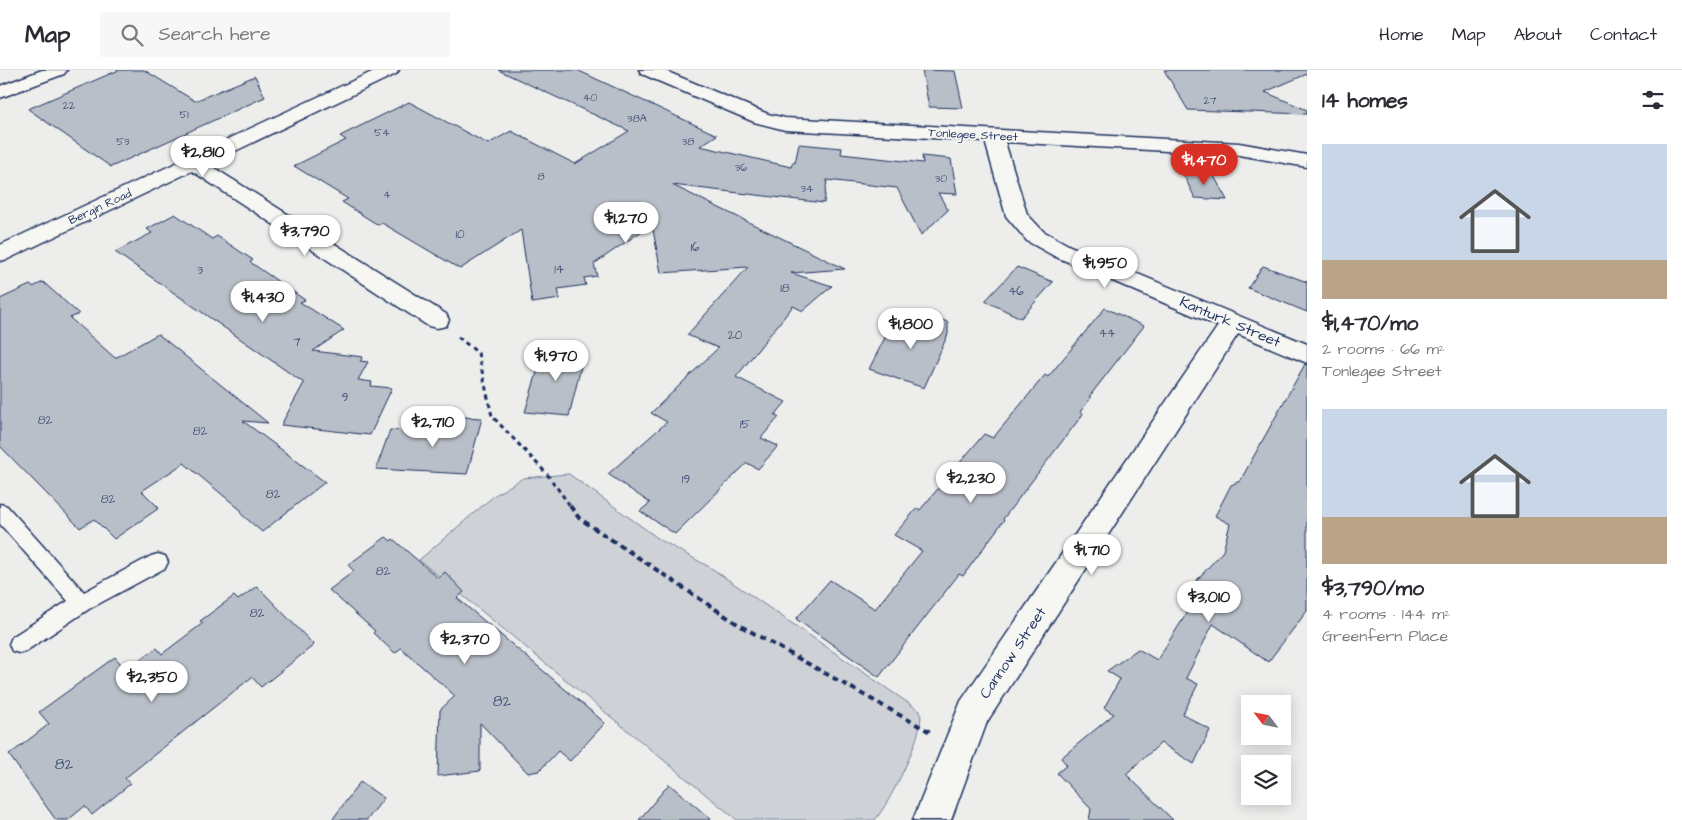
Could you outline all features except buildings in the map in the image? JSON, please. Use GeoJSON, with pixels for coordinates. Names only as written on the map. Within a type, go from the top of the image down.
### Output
{"type":"FeatureCollection","features":[{"type":"Feature","properties":{"kind":"street"},"geometry":{"type":"LineString","coordinates":[[0,92],[58,70]]}},
{"type":"Feature","properties":{"kind":"street","name":"Bergin Road"},"geometry":{"type":"LineString","coordinates":[[0,254],[390,70]]}},
{"type":"Feature","properties":{"kind":"street","name":"Tonlegee Street"},"geometry":{"type":"LineString","coordinates":[[648,70],[761,118],[785,124],[1239,149],[1307,161]]}},
{"type":"Feature","properties":{"kind":"street","name":"Kanturk Street"},"geometry":{"type":"LineString","coordinates":[[993,136],[1017,216],[1034,236],[1062,251],[1307,354]]}},
{"type":"Feature","properties":{"kind":"street"},"geometry":{"type":"LineString","coordinates":[[193,163],[437,320]]}},
{"type":"Feature","properties":{"kind":"street","name":"Cannow Street"},"geometry":{"type":"LineString","coordinates":[[932,820],[973,713],[1233,323]]}},
{"type":"Feature","properties":{"kind":"lane"},"geometry":{"type":"LineString","coordinates":[[0,511],[82,603]]}},
{"type":"Feature","properties":{"kind":"lane"},"geometry":{"type":"LineString","coordinates":[[19,644],[82,603],[158,562]]}},
{"type":"Feature","properties":{"kind":"path"},"geometry":{"type":"LineString","coordinates":[[437,320],[478,353],[492,416],[547,474],[579,518],[740,625],[959,747]]}},
{"type":"Feature","properties":{"kind":"shaded area"},"geometry":{"type":"Polygon","coordinates":[[[569,474],[659,539],[711,568],[920,711],[921,720],[913,750],[889,799],[875,820],[737,820],[419,560],[495,495],[523,478],[569,474]]]}}]}
